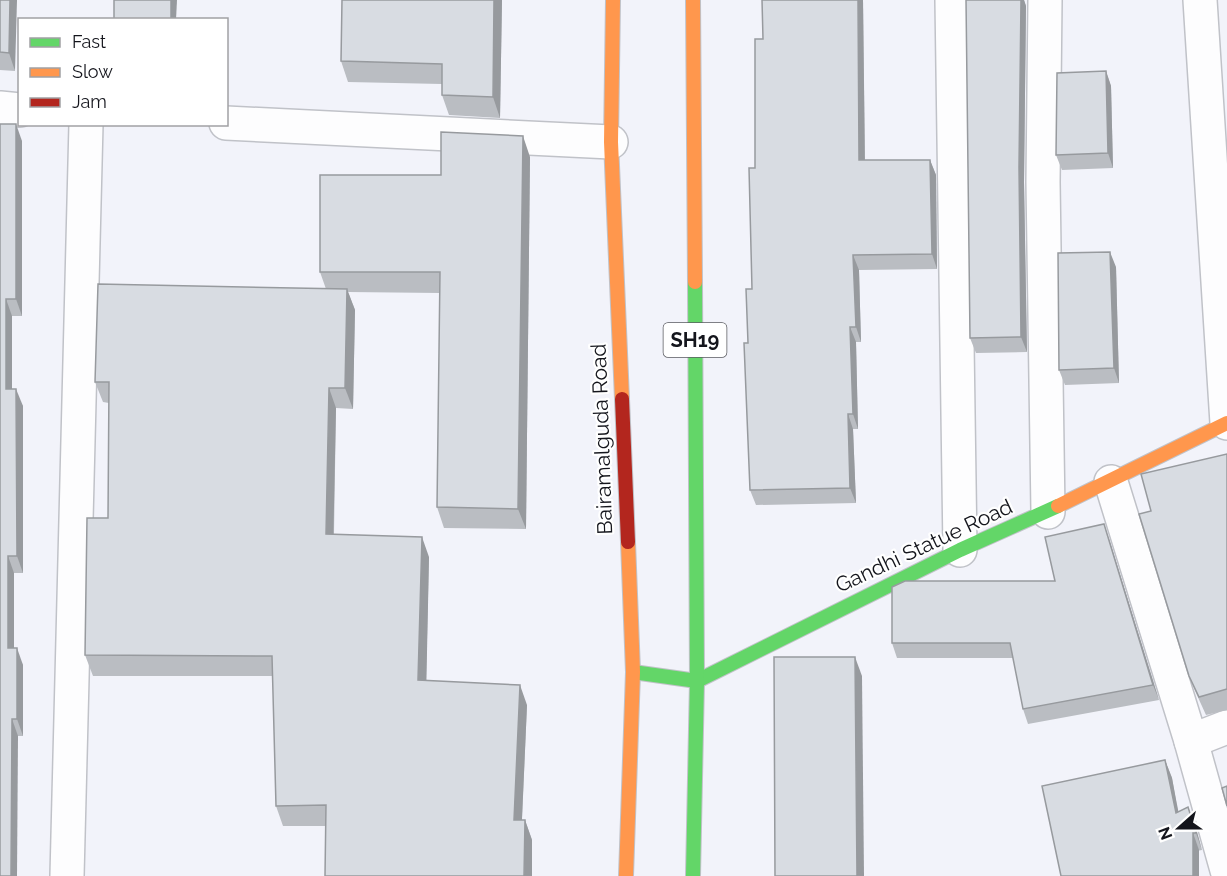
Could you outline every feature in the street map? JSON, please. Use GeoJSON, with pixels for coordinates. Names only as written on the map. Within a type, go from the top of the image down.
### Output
{"type":"FeatureCollection","features":[{"type":"Feature","properties":{"kind":"main road","name":"Bairamalguda Road"},"geometry":{"type":"LineString","coordinates":[[614,0],[611,142],[633,672],[626,876]]}},
{"type":"Feature","properties":{"kind":"main road","name":"SH19"},"geometry":{"type":"LineString","coordinates":[[693,0],[697,681],[693,876]]}},
{"type":"Feature","properties":{"kind":"main road","name":"Gandhi Statue Road"},"geometry":{"type":"LineString","coordinates":[[697,681],[960,550],[1048,512],[1227,423]]}},
{"type":"Feature","properties":{"kind":"main road"},"geometry":{"type":"LineString","coordinates":[[633,672],[697,681]]}},
{"type":"Feature","properties":{"kind":"street"},"geometry":{"type":"LineString","coordinates":[[952,0],[960,550]]}},
{"type":"Feature","properties":{"kind":"street"},"geometry":{"type":"LineString","coordinates":[[1045,0],[1043,182],[1048,512]]}},
{"type":"Feature","properties":{"kind":"street"},"geometry":{"type":"LineString","coordinates":[[1200,0],[1227,423]]}},
{"type":"Feature","properties":{"kind":"street"},"geometry":{"type":"LineString","coordinates":[[0,108],[18,110]]}},
{"type":"Feature","properties":{"kind":"street"},"geometry":{"type":"LineString","coordinates":[[228,123],[611,142]]}},
{"type":"Feature","properties":{"kind":"street"},"geometry":{"type":"LineString","coordinates":[[67,876],[86,126]]}},
{"type":"Feature","properties":{"kind":"street"},"geometry":{"type":"LineString","coordinates":[[1111,482],[1191,741],[1227,870]]}},
{"type":"Feature","properties":{"kind":"street"},"geometry":{"type":"LineString","coordinates":[[1191,741],[1227,727]]}},
{"type":"Feature","properties":{"kind":"building"},"geometry":{"type":"Polygon","coordinates":[[[0,0],[10,0],[9,53],[0,52],[0,0]]]}},
{"type":"Feature","properties":{"kind":"building"},"geometry":{"type":"Polygon","coordinates":[[[114,0],[171,0],[171,18],[114,18],[114,0]]]}},
{"type":"Feature","properties":{"kind":"building"},"geometry":{"type":"Polygon","coordinates":[[[342,0],[494,0],[493,97],[442,95],[442,64],[341,61],[342,0]]]}},
{"type":"Feature","properties":{"kind":"building"},"geometry":{"type":"Polygon","coordinates":[[[762,0],[858,0],[859,160],[930,160],[932,254],[853,255],[856,327],[850,327],[853,414],[848,414],[850,488],[750,490],[744,343],[748,343],[746,289],[752,289],[749,168],[755,168],[755,39],[763,39],[762,0]]]}},
{"type":"Feature","properties":{"kind":"building"},"geometry":{"type":"Polygon","coordinates":[[[966,0],[1021,0],[1019,167],[1021,337],[970,338],[966,0]]]}},
{"type":"Feature","properties":{"kind":"building"},"geometry":{"type":"Polygon","coordinates":[[[1106,71],[1108,153],[1056,155],[1057,73],[1106,71]]]}},
{"type":"Feature","properties":{"kind":"building"},"geometry":{"type":"Polygon","coordinates":[[[0,124],[16,124],[16,299],[6,299],[6,389],[16,389],[17,556],[8,556],[8,648],[17,648],[17,719],[12,719],[11,876],[0,876],[0,124]]]}},
{"type":"Feature","properties":{"kind":"building"},"geometry":{"type":"Polygon","coordinates":[[[441,132],[523,136],[518,509],[437,507],[440,272],[320,272],[320,175],[441,175],[441,132]]]}},
{"type":"Feature","properties":{"kind":"building"},"geometry":{"type":"Polygon","coordinates":[[[1110,252],[1114,368],[1059,370],[1058,253],[1110,252]]]}},
{"type":"Feature","properties":{"kind":"building"},"geometry":{"type":"Polygon","coordinates":[[[98,284],[347,289],[345,388],[329,388],[326,534],[422,537],[418,680],[520,685],[514,820],[525,820],[524,876],[325,876],[326,805],[276,806],[272,656],[85,655],[87,518],[108,518],[109,382],[95,382],[98,284]]]}},
{"type":"Feature","properties":{"kind":"building"},"geometry":{"type":"Polygon","coordinates":[[[1227,454],[1227,689],[1199,697],[1189,676],[1139,514],[1151,511],[1141,474],[1227,454]]]}},
{"type":"Feature","properties":{"kind":"building"},"geometry":{"type":"Polygon","coordinates":[[[1104,524],[1153,685],[1023,709],[1010,643],[892,643],[892,587],[905,581],[1055,581],[1045,537],[1104,524]]]}},
{"type":"Feature","properties":{"kind":"building"},"geometry":{"type":"Polygon","coordinates":[[[774,657],[855,657],[857,876],[775,876],[774,657]]]}},
{"type":"Feature","properties":{"kind":"building"},"geometry":{"type":"Polygon","coordinates":[[[1165,760],[1176,813],[1188,807],[1196,833],[1193,833],[1193,876],[1061,876],[1042,786],[1165,760]]]}},
{"type":"Feature","properties":{"kind":"building"},"geometry":{"type":"Polygon","coordinates":[[[1227,786],[1227,806],[1222,788],[1227,786]]]}},
{"type":"Feature","properties":{"kind":"traffic: fast"},"geometry":{"type":"LineString","coordinates":[[693,876],[697,681],[695,282]]}},
{"type":"Feature","properties":{"kind":"traffic: fast"},"geometry":{"type":"LineString","coordinates":[[633,672],[697,681],[960,550],[1058,506]]}},
{"type":"Feature","properties":{"kind":"traffic: slow"},"geometry":{"type":"LineString","coordinates":[[613,0],[611,142],[622,399]]}},
{"type":"Feature","properties":{"kind":"traffic: slow"},"geometry":{"type":"LineString","coordinates":[[693,0],[695,282]]}},
{"type":"Feature","properties":{"kind":"traffic: slow"},"geometry":{"type":"LineString","coordinates":[[1058,506],[1227,423]]}},
{"type":"Feature","properties":{"kind":"traffic: slow"},"geometry":{"type":"LineString","coordinates":[[626,876],[633,672],[628,542]]}},
{"type":"Feature","properties":{"kind":"traffic: jam"},"geometry":{"type":"LineString","coordinates":[[622,399],[628,542]]}}]}
